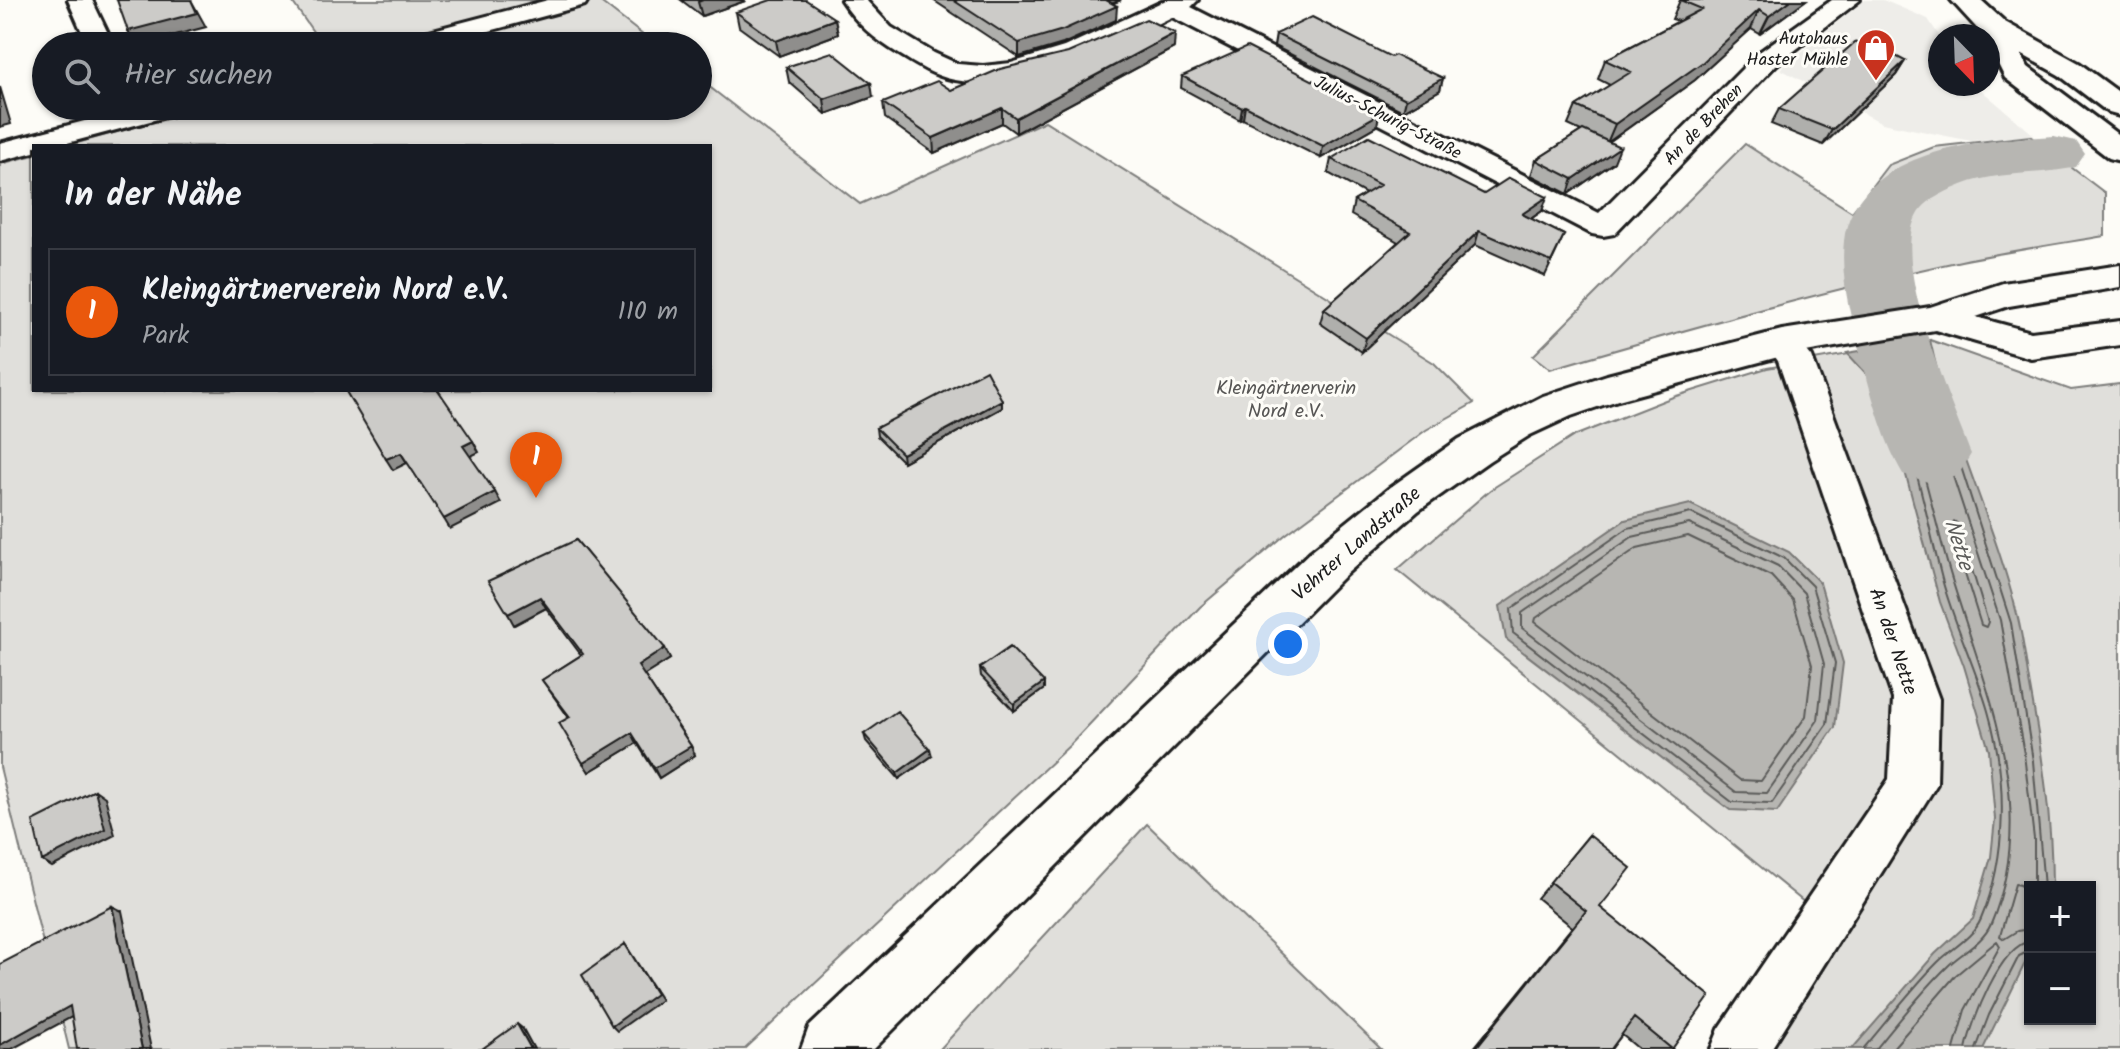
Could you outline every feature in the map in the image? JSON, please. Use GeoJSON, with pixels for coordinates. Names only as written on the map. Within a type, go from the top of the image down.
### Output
{"type":"FeatureCollection","features":[{"type":"Feature","properties":{"kind":"main road"},"geometry":{"type":"LineString","coordinates":[[1965,0],[1991,24]]}},
{"type":"Feature","properties":{"kind":"main road"},"geometry":{"type":"LineString","coordinates":[[2000,31],[2069,69],[2120,107]]}},
{"type":"Feature","properties":{"kind":"main road"},"geometry":{"type":"LineString","coordinates":[[2000,39],[2015,72],[2120,151]]}},
{"type":"Feature","properties":{"kind":"main road","name":"Vehrter Landstraße"},"geometry":{"type":"LineString","coordinates":[[831,1049],[1296,593],[1403,500],[1474,450],[1516,425],[1557,406],[1607,389],[1782,343],[1928,319],[2003,295],[2120,276]]}},
{"type":"Feature","properties":{"kind":"main road","name":"Vehrter Landstraße"},"geometry":{"type":"LineString","coordinates":[[1928,319],[2031,345],[2120,333]]}},
{"type":"Feature","properties":{"kind":"street"},"geometry":{"type":"LineString","coordinates":[[80,0],[95,32]]}},
{"type":"Feature","properties":{"kind":"street"},"geometry":{"type":"LineString","coordinates":[[456,32],[576,0]]}},
{"type":"Feature","properties":{"kind":"street","name":"Julius-Schurig-Straße"},"geometry":{"type":"LineString","coordinates":[[853,0],[871,27],[934,64],[956,72],[980,74],[1008,72],[1046,63],[1179,3],[1603,227]]}},
{"type":"Feature","properties":{"kind":"street","name":"An de Brehen"},"geometry":{"type":"LineString","coordinates":[[1603,227],[1767,59],[1848,0]]}},
{"type":"Feature","properties":{"kind":"street"},"geometry":{"type":"LineString","coordinates":[[0,152],[102,120]]}},
{"type":"Feature","properties":{"kind":"street","name":"An der Nette"},"geometry":{"type":"LineString","coordinates":[[1739,1049],[1913,784],[1916,699],[1794,357],[1782,343]]}},
{"type":"Feature","properties":{"kind":"shaded area"},"geometry":{"type":"Polygon","coordinates":[[[1865,0],[1883,0],[1928,19],[1931,24],[1928,24],[1928,96],[1988,96],[2034,135],[1971,141],[1882,123],[1780,69],[1865,0]]]}},
{"type":"Feature","properties":{"kind":"green space"},"geometry":{"type":"Polygon","coordinates":[[[291,0],[598,0],[639,32],[460,32],[504,12],[430,32],[313,32],[291,0]]]}},
{"type":"Feature","properties":{"kind":"green space","name":"Kleingärtnerverin Nord e.V."},"geometry":{"type":"Polygon","coordinates":[[[712,89],[860,204],[1045,121],[1434,363],[1474,403],[1426,430],[1285,535],[1200,607],[1071,744],[745,1049],[69,1049],[0,767],[0,164],[32,156],[32,392],[712,392],[712,144],[73,144],[161,120],[712,120],[712,89]]]}},
{"type":"Feature","properties":{"kind":"green space"},"geometry":{"type":"Polygon","coordinates":[[[2030,136],[2105,193],[2105,236],[1979,257],[1857,285],[1550,369],[1533,356],[1745,144],[1852,212],[1888,165],[1934,147],[2030,136]]]}},
{"type":"Feature","properties":{"kind":"green space"},"geometry":{"type":"Polygon","coordinates":[[[1930,340],[2071,390],[2120,384],[2120,1049],[1708,1049],[1805,903],[1397,570],[1490,490],[1574,436],[1673,397],[1767,368],[1930,340]]]}},
{"type":"Feature","properties":{"kind":"green space"},"geometry":{"type":"Polygon","coordinates":[[[1147,824],[1381,1049],[940,1049],[1147,824]]]}},
{"type":"Feature","properties":{"kind":"water"},"geometry":{"type":"Polygon","coordinates":[[[2043,145],[2065,162],[1966,176],[1946,183],[1906,218],[1904,257],[1909,274],[1849,287],[1852,258],[1867,211],[1880,192],[1896,177],[1940,156],[1978,149],[2043,145]]]}},
{"type":"Feature","properties":{"kind":"water"},"geometry":{"type":"Polygon","coordinates":[[[1930,340],[1949,409],[1997,545],[2019,623],[2046,786],[2052,881],[2024,881],[2024,965],[1983,1049],[1852,1049],[1935,954],[1973,919],[1991,857],[1995,819],[1989,750],[1964,666],[1940,602],[1891,419],[1873,381],[1847,353],[1930,340]]]}},
{"type":"Feature","properties":{"kind":"water"},"geometry":{"type":"Polygon","coordinates":[[[1690,504],[1789,552],[1820,583],[1843,663],[1835,727],[1777,812],[1730,810],[1506,639],[1500,606],[1625,520],[1690,504]]]}},
{"type":"Feature","properties":{"kind":"building"},"geometry":{"type":"Polygon","coordinates":[[[117,0],[191,0],[197,13],[128,31],[117,0]]]}},
{"type":"Feature","properties":{"kind":"building"},"geometry":{"type":"Polygon","coordinates":[[[771,0],[806,0],[835,19],[776,41],[736,12],[771,0]]]}},
{"type":"Feature","properties":{"kind":"building"},"geometry":{"type":"Polygon","coordinates":[[[953,0],[1106,0],[1117,6],[1063,30],[1019,43],[953,0]]]}},
{"type":"Feature","properties":{"kind":"building"},"geometry":{"type":"Polygon","coordinates":[[[1680,0],[1791,0],[1769,16],[1759,10],[1703,62],[1615,124],[1576,106],[1631,72],[1605,60],[1702,9],[1680,0]]]}},
{"type":"Feature","properties":{"kind":"building"},"geometry":{"type":"Polygon","coordinates":[[[1312,17],[1391,57],[1395,55],[1443,78],[1406,99],[1276,34],[1312,17]]]}},
{"type":"Feature","properties":{"kind":"building"},"geometry":{"type":"Polygon","coordinates":[[[1146,19],[1175,33],[1016,118],[1002,108],[933,138],[883,103],[937,81],[951,90],[1000,69],[1068,53],[1146,19]]]}},
{"type":"Feature","properties":{"kind":"building"},"geometry":{"type":"Polygon","coordinates":[[[1865,40],[1905,61],[1832,130],[1779,109],[1854,43],[1865,40]]]}},
{"type":"Feature","properties":{"kind":"building"},"geometry":{"type":"Polygon","coordinates":[[[1247,47],[1379,114],[1323,146],[1182,76],[1247,47]]]}},
{"type":"Feature","properties":{"kind":"building"},"geometry":{"type":"Polygon","coordinates":[[[832,52],[871,83],[824,99],[786,67],[832,52]]]}},
{"type":"Feature","properties":{"kind":"building"},"geometry":{"type":"Polygon","coordinates":[[[1583,130],[1620,147],[1573,179],[1536,160],[1583,130]]]}},
{"type":"Feature","properties":{"kind":"building"},"geometry":{"type":"Polygon","coordinates":[[[1369,136],[1484,194],[1509,178],[1547,197],[1522,214],[1564,235],[1551,262],[1479,231],[1366,338],[1324,309],[1410,232],[1354,201],[1380,185],[1331,159],[1369,136]]]}},
{"type":"Feature","properties":{"kind":"building"},"geometry":{"type":"Polygon","coordinates":[[[986,370],[1002,400],[902,454],[876,428],[986,370]]]}},
{"type":"Feature","properties":{"kind":"building"},"geometry":{"type":"Polygon","coordinates":[[[346,392],[439,392],[473,441],[463,446],[495,492],[444,519],[401,453],[386,459],[346,392]]]}},
{"type":"Feature","properties":{"kind":"building"},"geometry":{"type":"Polygon","coordinates":[[[576,540],[665,648],[638,666],[691,746],[654,768],[632,733],[583,763],[559,723],[570,717],[542,680],[583,654],[540,597],[508,614],[488,581],[576,540]]]}},
{"type":"Feature","properties":{"kind":"building"},"geometry":{"type":"Polygon","coordinates":[[[1010,647],[1044,682],[1014,704],[980,668],[1010,647]]]}},
{"type":"Feature","properties":{"kind":"building"},"geometry":{"type":"Polygon","coordinates":[[[897,711],[930,749],[897,773],[864,734],[897,711]]]}},
{"type":"Feature","properties":{"kind":"building"},"geometry":{"type":"Polygon","coordinates":[[[95,790],[105,829],[42,861],[33,821],[95,790]]]}},
{"type":"Feature","properties":{"kind":"building"},"geometry":{"type":"Polygon","coordinates":[[[1589,835],[1631,868],[1600,907],[1710,996],[1672,1049],[1634,1018],[1611,1049],[1475,1049],[1586,911],[1550,882],[1589,835]]]}},
{"type":"Feature","properties":{"kind":"building"},"geometry":{"type":"Polygon","coordinates":[[[112,906],[142,1049],[77,1049],[70,1006],[0,1045],[0,964],[112,906]]]}},
{"type":"Feature","properties":{"kind":"building"},"geometry":{"type":"Polygon","coordinates":[[[625,944],[656,994],[612,1026],[582,975],[625,944]]]}},
{"type":"Feature","properties":{"kind":"building"},"geometry":{"type":"Polygon","coordinates":[[[517,1024],[531,1049],[482,1049],[517,1024]]]}},
{"type":"Feature","properties":{"kind":"waterway","name":"Nette"},"geometry":{"type":"LineString","coordinates":[[1931,454],[1883,301],[1877,240],[1883,217],[1906,190],[1940,172],[1985,159],[2054,154]]}},
{"type":"Feature","properties":{"kind":"place","name":"Autohaus Haster Mühle"},"geometry":{"type":"Point","coordinates":[1876,82]}},
{"type":"Feature","properties":{"kind":"place","name":"Kleingärtnerverein Nord e.V."},"geometry":{"type":"Point","coordinates":[536,498]}}]}
